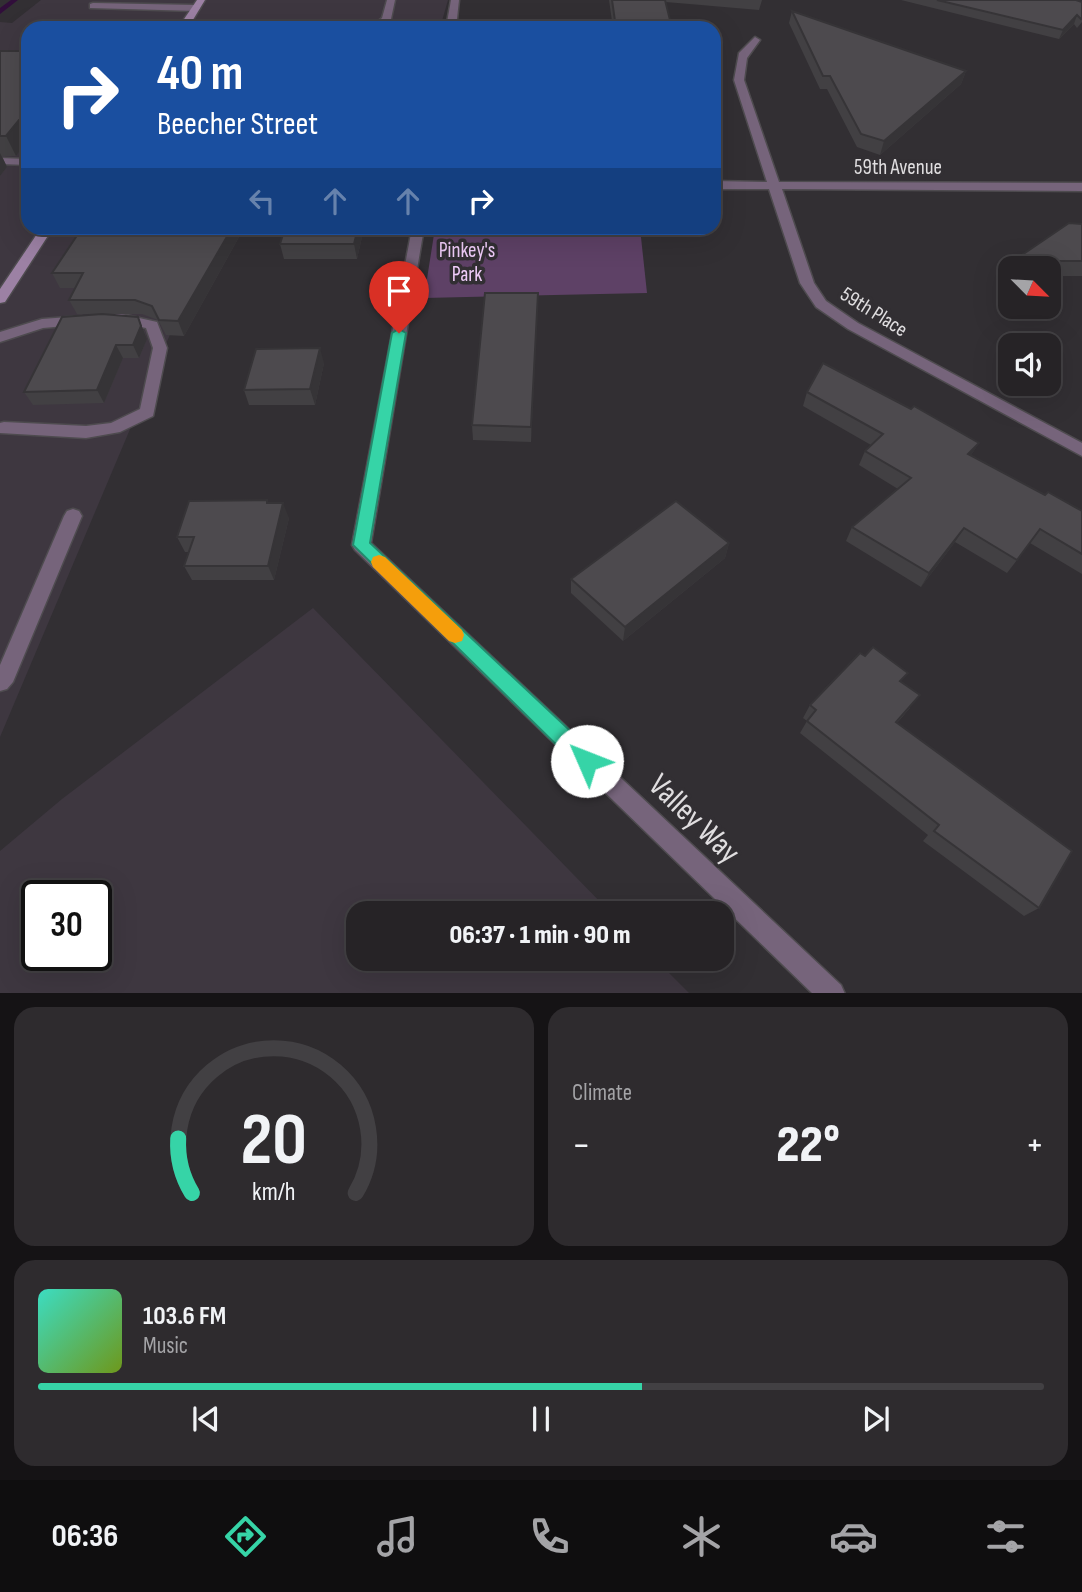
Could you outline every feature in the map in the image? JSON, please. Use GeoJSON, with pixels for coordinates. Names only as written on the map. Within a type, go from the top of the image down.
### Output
{"type":"FeatureCollection","features":[{"type":"Feature","properties":{"kind":"main road"},"geometry":{"type":"LineString","coordinates":[[188,21],[199,4]]}},
{"type":"Feature","properties":{"kind":"main road"},"geometry":{"type":"LineString","coordinates":[[0,299],[42,235]]}},
{"type":"Feature","properties":{"kind":"street"},"geometry":{"type":"LineString","coordinates":[[384,21],[391,0]]}},
{"type":"Feature","properties":{"kind":"street"},"geometry":{"type":"LineString","coordinates":[[452,21],[455,0]]}},
{"type":"Feature","properties":{"kind":"street"},"geometry":{"type":"LineString","coordinates":[[93,6],[199,4]]}},
{"type":"Feature","properties":{"kind":"street","name":"59th Place"},"geometry":{"type":"LineString","coordinates":[[755,40],[743,51],[739,62],[739,80],[807,284],[821,304],[886,345],[1082,450]]}},
{"type":"Feature","properties":{"kind":"street"},"geometry":{"type":"LineString","coordinates":[[0,162],[21,162]]}},
{"type":"Feature","properties":{"kind":"street","name":"59th Avenue"},"geometry":{"type":"LineString","coordinates":[[721,185],[1082,187]]}},
{"type":"Feature","properties":{"kind":"street","name":"Valley Way"},"geometry":{"type":"LineString","coordinates":[[417,235],[361,545],[832,993]]}},
{"type":"Feature","properties":{"kind":"street"},"geometry":{"type":"LineString","coordinates":[[0,337],[42,324],[118,318],[152,325],[160,348],[147,412],[114,428],[86,432],[4,428]]}},
{"type":"Feature","properties":{"kind":"street"},"geometry":{"type":"LineString","coordinates":[[0,682],[6,675],[73,516]]}},
{"type":"Feature","properties":{"kind":"shaded area"},"geometry":{"type":"Polygon","coordinates":[[[41,0],[448,0],[442,21],[21,21],[21,235],[212,235],[0,737],[0,22],[12,23],[41,0]]]}},
{"type":"Feature","properties":{"kind":"shaded area"},"geometry":{"type":"Polygon","coordinates":[[[313,608],[599,901],[346,901],[346,971],[667,971],[689,993],[0,993],[0,851],[62,799],[313,608]]]}},
{"type":"Feature","properties":{"kind":"green space","name":"Pinkey's Park"},"geometry":{"type":"Polygon","coordinates":[[[434,235],[641,235],[647,293],[424,298],[434,235]]]}},
{"type":"Feature","properties":{"kind":"building"},"geometry":{"type":"Polygon","coordinates":[[[612,0],[665,0],[670,21],[615,21],[612,0]]]}},
{"type":"Feature","properties":{"kind":"building"},"geometry":{"type":"Polygon","coordinates":[[[937,0],[1076,0],[1082,2],[1082,18],[1077,15],[1063,30],[937,0]]]}},
{"type":"Feature","properties":{"kind":"building"},"geometry":{"type":"Polygon","coordinates":[[[792,11],[966,71],[884,141],[861,134],[830,76],[823,76],[792,11]]]}},
{"type":"Feature","properties":{"kind":"building"},"geometry":{"type":"Polygon","coordinates":[[[0,51],[21,51],[21,120],[6,136],[0,136],[0,51]]]}},
{"type":"Feature","properties":{"kind":"building"},"geometry":{"type":"Polygon","coordinates":[[[1069,223],[1082,224],[1082,261],[1061,261],[1061,256],[1020,256],[1069,223]]]}},
{"type":"Feature","properties":{"kind":"building"},"geometry":{"type":"Polygon","coordinates":[[[77,235],[228,235],[178,321],[159,320],[152,306],[135,300],[69,300],[83,273],[52,273],[77,235]]]}},
{"type":"Feature","properties":{"kind":"building"},"geometry":{"type":"Polygon","coordinates":[[[283,235],[356,235],[354,244],[280,244],[283,235]]]}},
{"type":"Feature","properties":{"kind":"building"},"geometry":{"type":"Polygon","coordinates":[[[485,293],[538,293],[531,427],[472,425],[485,293]]]}},
{"type":"Feature","properties":{"kind":"building"},"geometry":{"type":"Polygon","coordinates":[[[102,314],[138,317],[141,326],[133,345],[116,345],[97,390],[24,392],[62,317],[102,314]]]}},
{"type":"Feature","properties":{"kind":"building"},"geometry":{"type":"Polygon","coordinates":[[[320,348],[310,389],[244,390],[256,349],[320,348]]]}},
{"type":"Feature","properties":{"kind":"building"},"geometry":{"type":"Polygon","coordinates":[[[823,363],[911,409],[914,406],[979,443],[968,454],[1045,495],[1048,492],[1082,511],[1082,554],[1040,529],[1017,560],[964,528],[929,573],[852,527],[911,478],[865,451],[883,434],[807,392],[823,363]]]}},
{"type":"Feature","properties":{"kind":"building"},"geometry":{"type":"Polygon","coordinates":[[[267,500],[267,503],[283,503],[268,566],[184,566],[194,537],[177,537],[189,501],[267,500]]]}},
{"type":"Feature","properties":{"kind":"building"},"geometry":{"type":"Polygon","coordinates":[[[676,501],[729,543],[625,627],[571,579],[676,501]]]}},
{"type":"Feature","properties":{"kind":"building"},"geometry":{"type":"Polygon","coordinates":[[[873,647],[908,673],[900,681],[920,695],[896,722],[1072,851],[1039,908],[934,831],[939,825],[807,721],[816,710],[810,705],[860,653],[865,656],[873,647]]]}},
{"type":"Feature","properties":{"kind":"waterway"},"geometry":{"type":"LineString","coordinates":[[0,12],[15,0]]}},
{"type":"Feature","properties":{"kind":"slow traffic"},"geometry":{"type":"LineString","coordinates":[[379,562],[455,635]]}},
{"type":"Feature","properties":{"kind":"route"},"geometry":{"type":"LineString","coordinates":[[399,333],[361,545],[587,761]]}}]}
